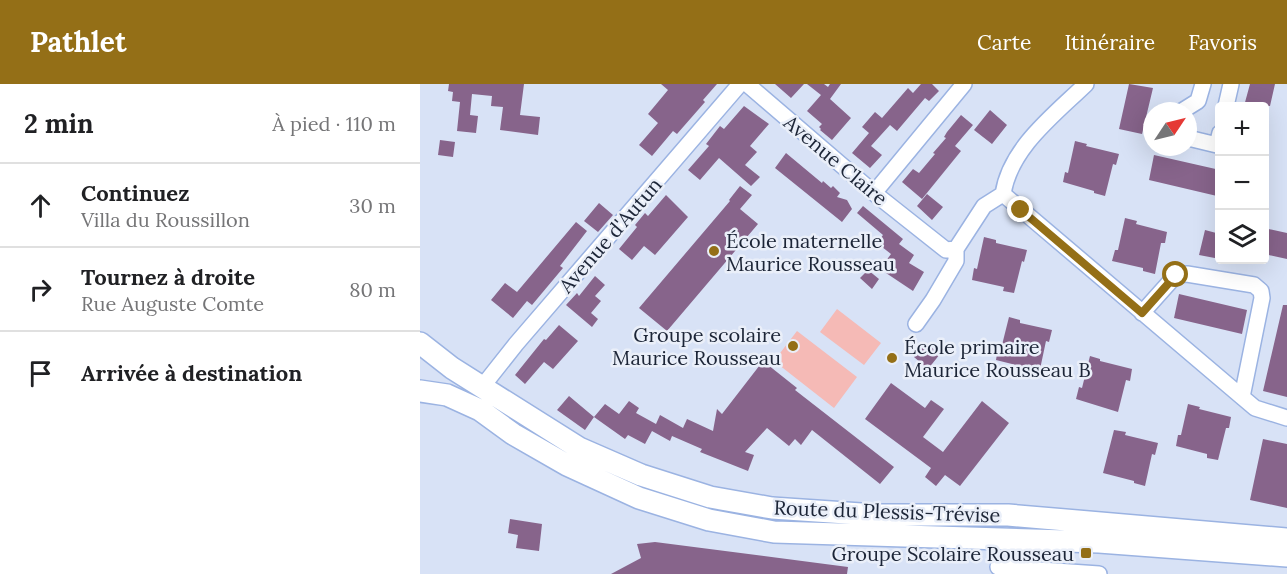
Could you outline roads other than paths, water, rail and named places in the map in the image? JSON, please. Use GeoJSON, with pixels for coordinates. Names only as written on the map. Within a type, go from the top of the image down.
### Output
{"type":"FeatureCollection","features":[{"type":"Feature","properties":{"kind":"main road","name":"Route du Plessis-Trévise"},"geometry":{"type":"LineString","coordinates":[[420,343],[482,387],[579,448],[641,475],[710,498],[772,508],[842,513],[998,515],[1287,539]]}},
{"type":"Feature","properties":{"kind":"main road","name":"Route du Plessis-Trévise"},"geometry":{"type":"LineString","coordinates":[[420,391],[447,395],[480,410],[513,434],[567,465],[631,494],[710,520],[774,532],[1099,542],[1287,556]]}},
{"type":"Feature","properties":{"kind":"street","name":"Avenue d'Autun"},"geometry":{"type":"LineString","coordinates":[[482,387],[510,351],[740,84]]}},
{"type":"Feature","properties":{"kind":"street","name":"Avenue Claire"},"geometry":{"type":"LineString","coordinates":[[747,84],[874,193],[946,250],[956,249]]}},
{"type":"Feature","properties":{"kind":"street"},"geometry":{"type":"LineString","coordinates":[[874,193],[964,84]]}},
{"type":"Feature","properties":{"kind":"street"},"geometry":{"type":"LineString","coordinates":[[1003,194],[1005,179],[1019,154],[1086,84]]}},
{"type":"Feature","properties":{"kind":"street"},"geometry":{"type":"LineString","coordinates":[[1196,102],[1203,84]]}},
{"type":"Feature","properties":{"kind":"street"},"geometry":{"type":"LineString","coordinates":[[1227,102],[1231,84]]}},
{"type":"Feature","properties":{"kind":"street"},"geometry":{"type":"LineString","coordinates":[[1197,141],[1215,146]]}},
{"type":"Feature","properties":{"kind":"street"},"geometry":{"type":"LineString","coordinates":[[916,324],[956,261],[956,249],[984,206],[1003,194]]}},
{"type":"Feature","properties":{"kind":"street"},"geometry":{"type":"LineString","coordinates":[[1003,194],[1242,398],[1255,408],[1287,418]]}},
{"type":"Feature","properties":{"kind":"street"},"geometry":{"type":"LineString","coordinates":[[1142,313],[1176,275],[1186,274],[1254,285],[1261,291],[1262,298],[1242,398]]}},
{"type":"Feature","properties":{"kind":"street"},"geometry":{"type":"LineString","coordinates":[[999,539],[991,535],[987,528],[998,515],[1008,530],[999,539],[998,571],[1099,574]]}},
{"type":"Feature","properties":{"kind":"place","name":"École maternelle Maurice Rousseau"},"geometry":{"type":"Point","coordinates":[714,251]}},
{"type":"Feature","properties":{"kind":"place","name":"Groupe scolaire Maurice Rousseau"},"geometry":{"type":"Point","coordinates":[793,346]}},
{"type":"Feature","properties":{"kind":"place","name":"École primaire Maurice Rousseau B"},"geometry":{"type":"Point","coordinates":[892,358]}},
{"type":"Feature","properties":{"kind":"place","name":"Groupe Scolaire Rousseau"},"geometry":{"type":"Point","coordinates":[1086,553]}}]}
